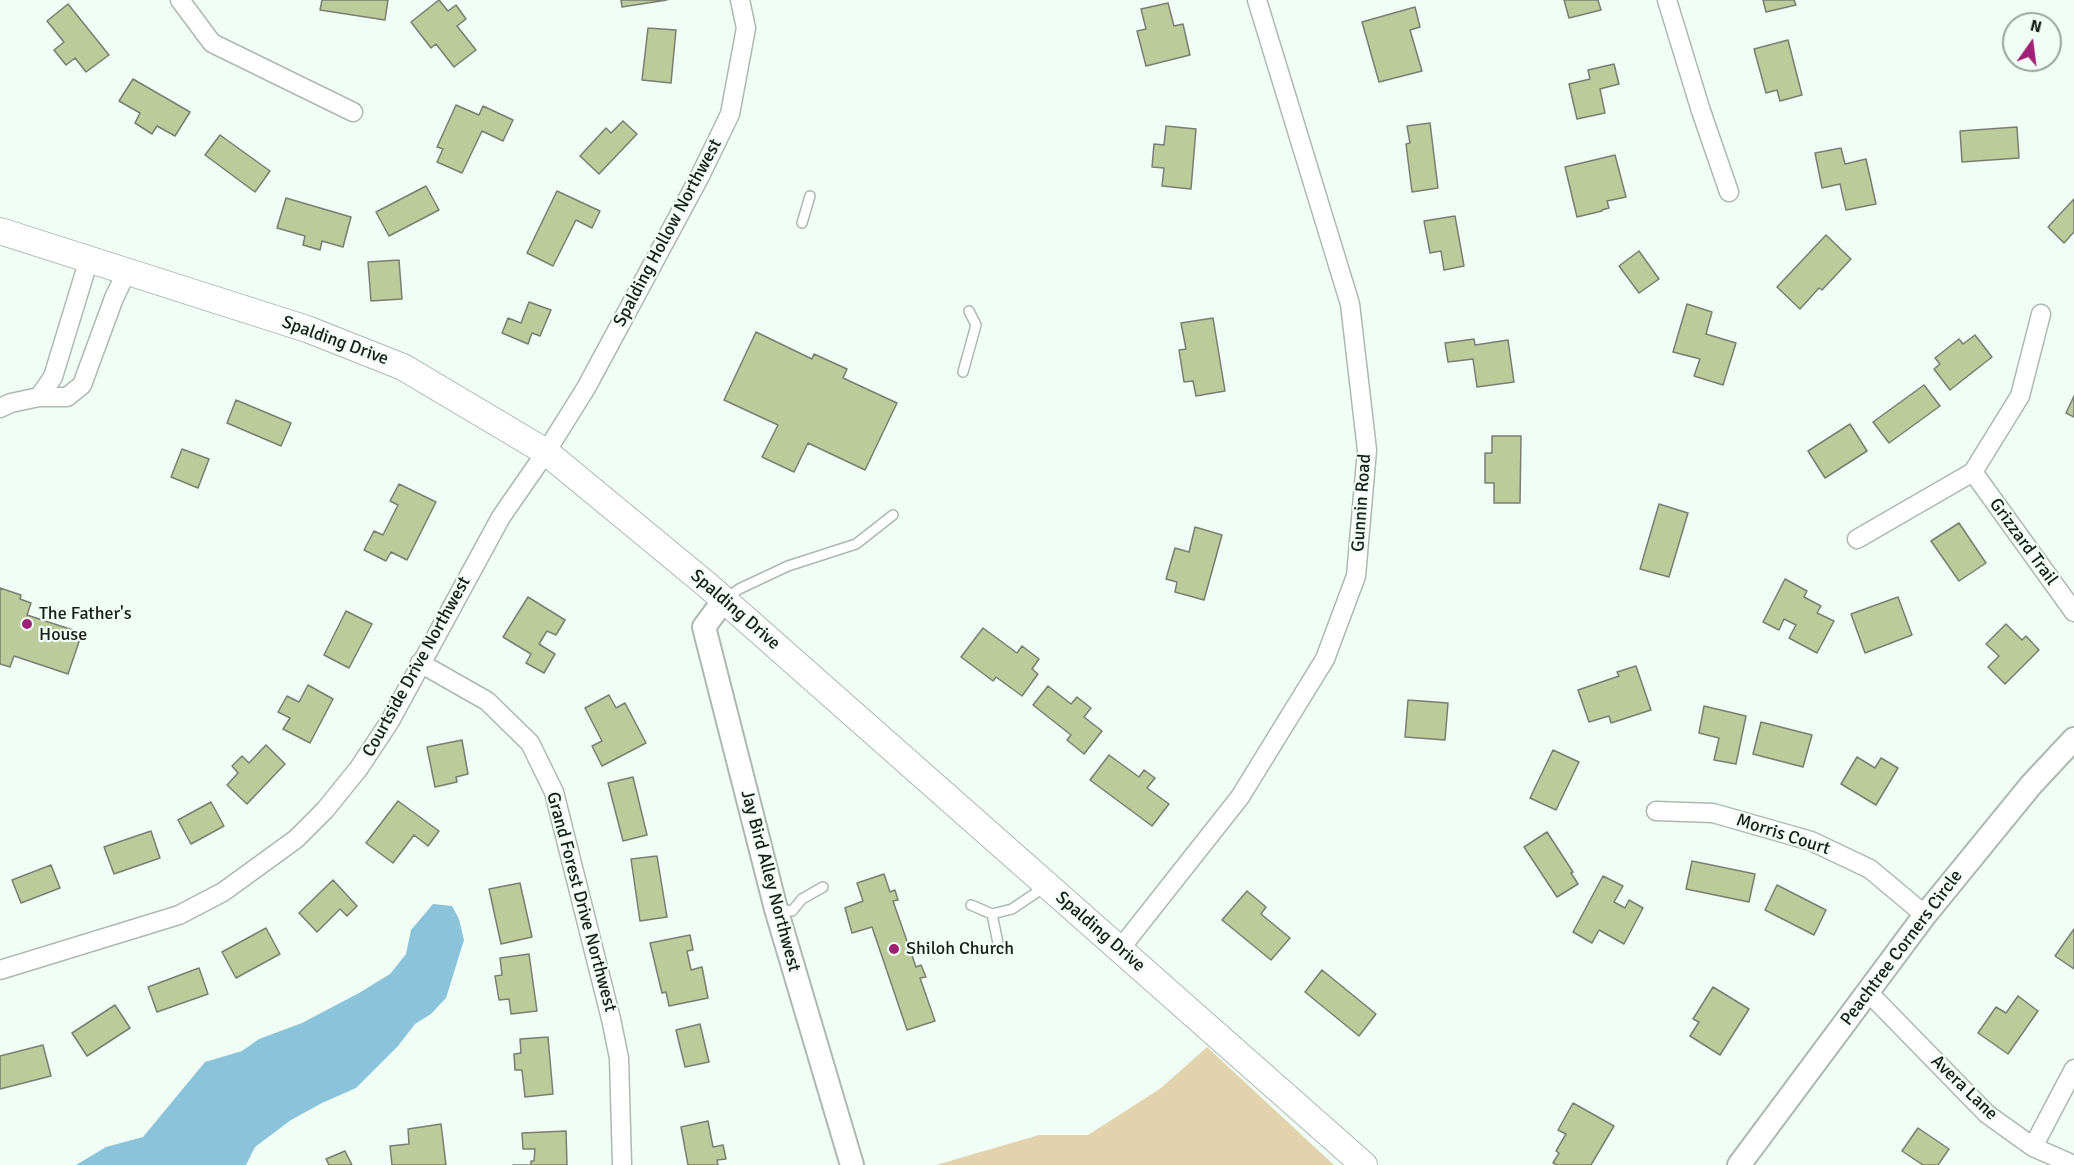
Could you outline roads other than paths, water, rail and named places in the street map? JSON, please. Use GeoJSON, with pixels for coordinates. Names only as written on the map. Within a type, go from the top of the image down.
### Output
{"type":"FeatureCollection","features":[{"type":"Feature","properties":{"kind":"main road","name":"Spalding Drive"},"geometry":{"type":"LineString","coordinates":[[0,231],[307,329],[403,367],[546,452],[690,570],[1364,1165]]}},
{"type":"Feature","properties":{"kind":"street"},"geometry":{"type":"LineString","coordinates":[[180,0],[212,43],[353,112]]}},
{"type":"Feature","properties":{"kind":"street","name":"Spalding Hollow Northwest"},"geometry":{"type":"LineString","coordinates":[[546,452],[606,353],[700,176],[730,114],[746,28],[740,0]]}},
{"type":"Feature","properties":{"kind":"street","name":"Gunnin Road"},"geometry":{"type":"LineString","coordinates":[[1120,949],[1240,797],[1325,659],[1356,576],[1367,450],[1350,304],[1257,0]]}},
{"type":"Feature","properties":{"kind":"street"},"geometry":{"type":"LineString","coordinates":[[1667,0],[1729,192]]}},
{"type":"Feature","properties":{"kind":"street"},"geometry":{"type":"LineString","coordinates":[[39,397],[53,377],[89,259]]}},
{"type":"Feature","properties":{"kind":"street"},"geometry":{"type":"LineString","coordinates":[[0,408],[11,403],[39,397],[67,397],[82,385],[114,298],[127,271]]}},
{"type":"Feature","properties":{"kind":"street"},"geometry":{"type":"LineString","coordinates":[[1857,539],[1973,472],[2020,396],[2041,314]]}},
{"type":"Feature","properties":{"kind":"street","name":"Courtside Drive Northwest"},"geometry":{"type":"LineString","coordinates":[[0,970],[179,915],[223,892],[296,839],[325,810],[359,768],[390,721],[501,517],[546,452]]}},
{"type":"Feature","properties":{"kind":"street","name":"Grizzard Trail"},"geometry":{"type":"LineString","coordinates":[[1973,472],[2074,612]]}},
{"type":"Feature","properties":{"kind":"street","name":"Jay Bird Alley Northwest"},"geometry":{"type":"LineString","coordinates":[[724,600],[704,627],[776,909],[852,1165]]}},
{"type":"Feature","properties":{"kind":"street","name":"Grand Forest Drive Northwest"},"geometry":{"type":"LineString","coordinates":[[420,663],[487,701],[530,743],[554,792],[612,1019],[619,1058],[622,1165]]}},
{"type":"Feature","properties":{"kind":"street","name":"Peachtree Corners Circle"},"geometry":{"type":"LineString","coordinates":[[1739,1165],[1925,915],[2031,784],[2074,740]]}},
{"type":"Feature","properties":{"kind":"street","name":"Morris Court"},"geometry":{"type":"LineString","coordinates":[[1656,811],[1713,813],[1811,841],[1870,869],[1925,915]]}},
{"type":"Feature","properties":{"kind":"street","name":"Avera Lane"},"geometry":{"type":"LineString","coordinates":[[1868,992],[1987,1114],[2033,1147],[2074,1165]]}},
{"type":"Feature","properties":{"kind":"street"},"geometry":{"type":"LineString","coordinates":[[2033,1147],[2074,1069]]}},
{"type":"Feature","properties":{"kind":"lane"},"geometry":{"type":"LineString","coordinates":[[801,223],[810,196]]}},
{"type":"Feature","properties":{"kind":"lane"},"geometry":{"type":"LineString","coordinates":[[963,372],[976,325],[969,311]]}},
{"type":"Feature","properties":{"kind":"lane"},"geometry":{"type":"LineString","coordinates":[[724,600],[739,589],[788,566],[856,544],[893,515]]}},
{"type":"Feature","properties":{"kind":"lane"},"geometry":{"type":"LineString","coordinates":[[970,905],[992,914],[1012,909],[1048,885]]}},
{"type":"Feature","properties":{"kind":"lane"},"geometry":{"type":"LineString","coordinates":[[776,909],[792,911],[802,899],[823,887]]}},
{"type":"Feature","properties":{"kind":"lane"},"geometry":{"type":"LineString","coordinates":[[992,914],[998,943]]}},
{"type":"Feature","properties":{"kind":"water"},"geometry":{"type":"Polygon","coordinates":[[[433,904],[452,906],[459,919],[464,940],[446,998],[431,1014],[415,1024],[398,1046],[356,1088],[291,1120],[255,1147],[246,1165],[76,1165],[106,1147],[143,1137],[205,1062],[242,1051],[259,1039],[302,1023],[390,974],[406,954],[411,930],[433,904]]]}},
{"type":"Feature","properties":{"kind":"place","name":"The Father's House"},"geometry":{"type":"Point","coordinates":[27,624]}},
{"type":"Feature","properties":{"kind":"place","name":"Shiloh Church"},"geometry":{"type":"Point","coordinates":[894,949]}}]}
